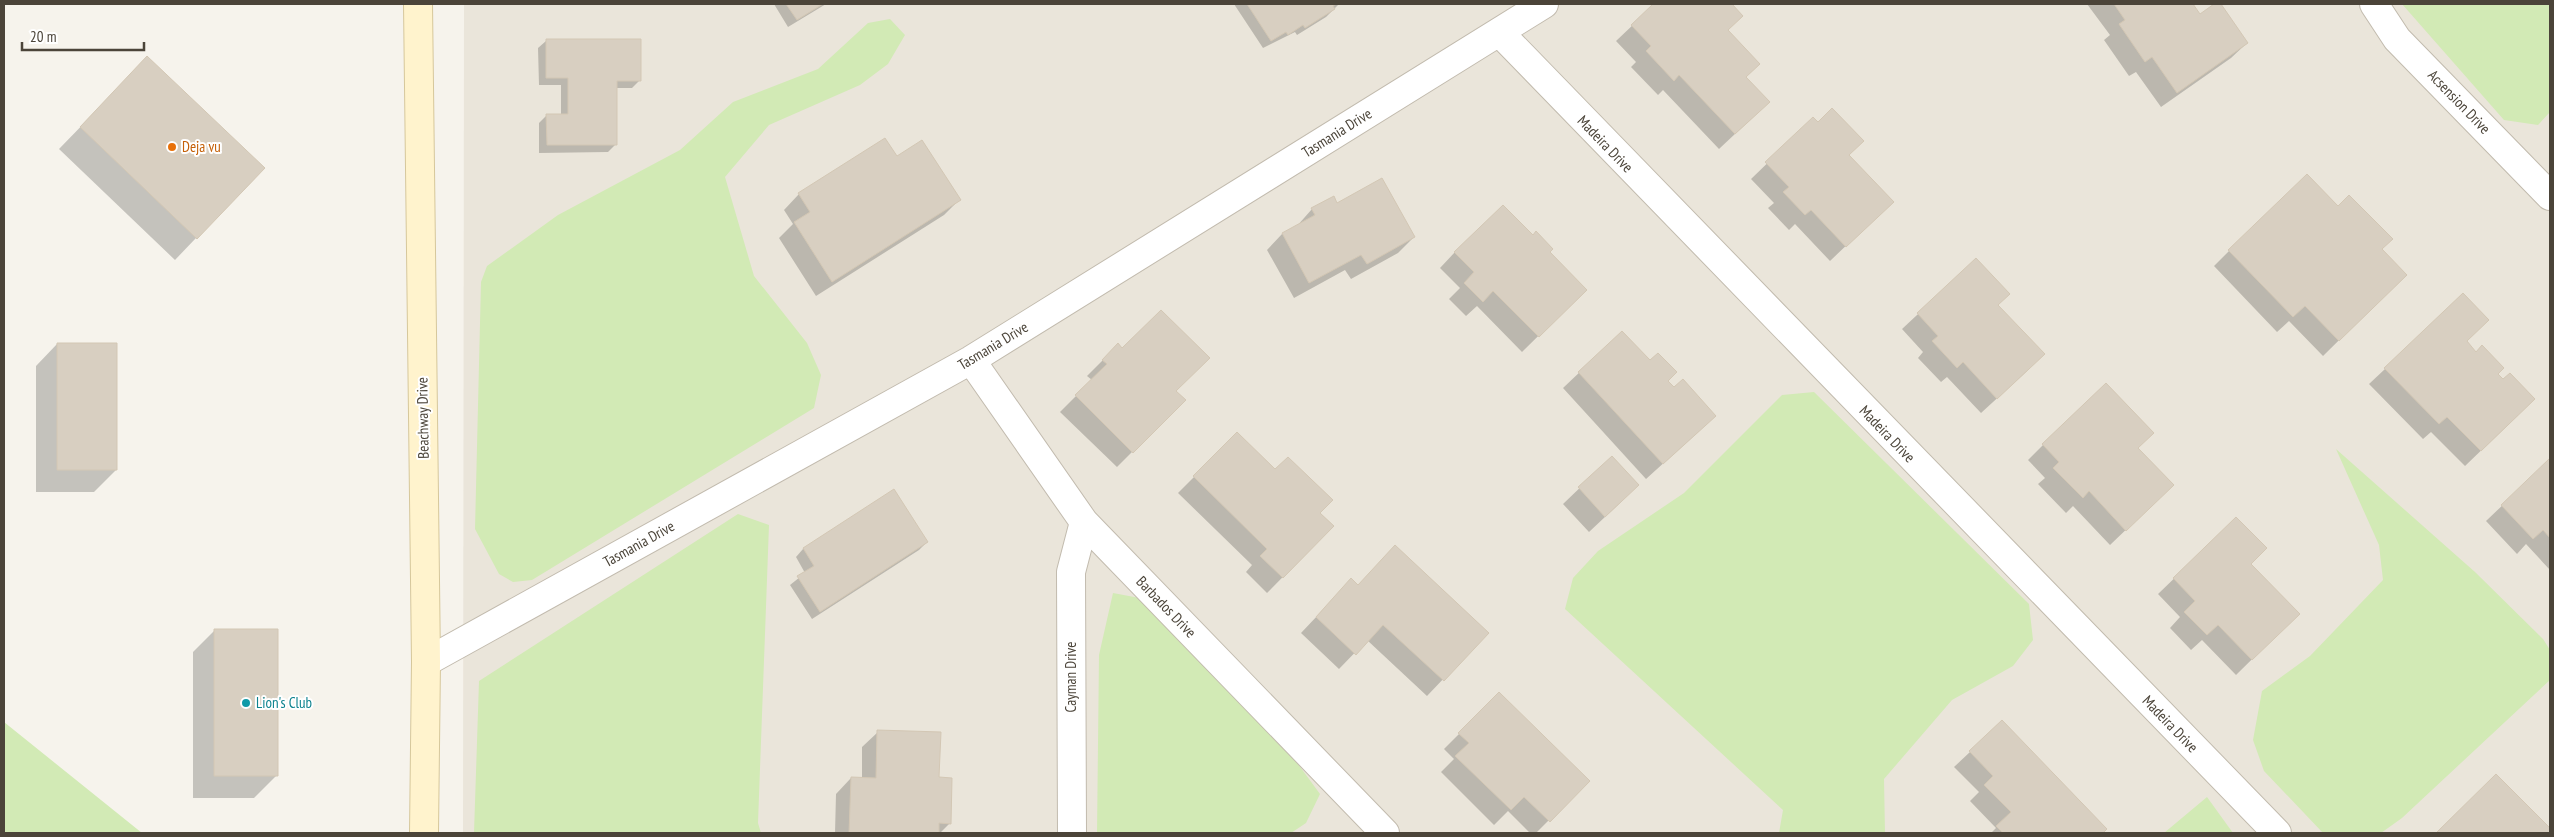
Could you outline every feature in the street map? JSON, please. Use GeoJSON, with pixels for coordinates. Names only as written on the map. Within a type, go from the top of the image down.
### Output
{"type":"FeatureCollection","features":[{"type":"Feature","properties":{"kind":"street","name":"Beachway Drive"},"geometry":{"type":"LineString","coordinates":[[418,4],[426,662],[424,833]]}},
{"type":"Feature","properties":{"kind":"street","name":"Tasmania Drive"},"geometry":{"type":"LineString","coordinates":[[426,662],[971,360],[1544,4]]}},
{"type":"Feature","properties":{"kind":"street","name":"Acsension Drive"},"geometry":{"type":"LineString","coordinates":[[2374,4],[2397,39],[2550,196]]}},
{"type":"Feature","properties":{"kind":"street","name":"Madeira Drive"},"geometry":{"type":"LineString","coordinates":[[1500,33],[2276,833]]}},
{"type":"Feature","properties":{"kind":"street","name":"Barbados Drive"},"geometry":{"type":"LineString","coordinates":[[971,360],[1084,522],[1385,833]]}},
{"type":"Feature","properties":{"kind":"street","name":"Cayman Drive"},"geometry":{"type":"LineString","coordinates":[[1072,833],[1071,572],[1084,522]]}},
{"type":"Feature","properties":{"kind":"shaded area"},"geometry":{"type":"Polygon","coordinates":[[[464,4],[2550,4],[2550,833],[463,833],[464,4]]]}},
{"type":"Feature","properties":{"kind":"green space"},"geometry":{"type":"Polygon","coordinates":[[[2402,4],[2550,4],[2550,112],[2538,125],[2504,120],[2402,4]]]}},
{"type":"Feature","properties":{"kind":"green space"},"geometry":{"type":"Polygon","coordinates":[[[890,19],[905,35],[888,64],[860,85],[769,125],[725,177],[754,276],[807,343],[821,375],[814,408],[532,580],[513,582],[499,574],[475,529],[481,282],[487,266],[558,215],[680,150],[733,102],[818,69],[868,23],[890,19]]]}},
{"type":"Feature","properties":{"kind":"green space"},"geometry":{"type":"Polygon","coordinates":[[[1814,392],[2029,604],[2033,640],[2013,666],[1952,700],[1884,779],[1885,833],[1779,833],[1783,810],[1565,609],[1573,578],[1598,551],[1684,493],[1782,395],[1814,392]]]}},
{"type":"Feature","properties":{"kind":"green space"},"geometry":{"type":"Polygon","coordinates":[[[2336,449],[2475,572],[2543,639],[2550,650],[2550,680],[2402,818],[2381,833],[2323,833],[2264,771],[2253,740],[2262,691],[2310,656],[2383,580],[2379,545],[2336,449]]]}},
{"type":"Feature","properties":{"kind":"green space"},"geometry":{"type":"Polygon","coordinates":[[[738,514],[769,525],[758,823],[761,833],[474,833],[479,681],[738,514]]]}},
{"type":"Feature","properties":{"kind":"green space"},"geometry":{"type":"Polygon","coordinates":[[[1113,593],[1182,606],[1320,794],[1306,823],[1291,833],[1097,833],[1099,655],[1113,593]]]}},
{"type":"Feature","properties":{"kind":"green space"},"geometry":{"type":"Polygon","coordinates":[[[4,722],[142,833],[4,833],[4,722]]]}},
{"type":"Feature","properties":{"kind":"green space"},"geometry":{"type":"Polygon","coordinates":[[[2207,797],[2233,833],[2164,833],[2207,797]]]}},
{"type":"Feature","properties":{"kind":"building"},"geometry":{"type":"Polygon","coordinates":[[[786,4],[823,4],[797,20],[786,4]]]}},
{"type":"Feature","properties":{"kind":"building"},"geometry":{"type":"Polygon","coordinates":[[[1247,4],[1336,4],[1333,6],[1335,9],[1305,28],[1303,25],[1288,35],[1286,32],[1271,41],[1247,4]]]}},
{"type":"Feature","properties":{"kind":"building"},"geometry":{"type":"Polygon","coordinates":[[[1653,4],[1732,4],[1743,16],[1728,30],[1760,64],[1746,77],[1770,102],[1735,134],[1679,75],[1674,81],[1646,51],[1651,46],[1631,25],[1653,4]]]}},
{"type":"Feature","properties":{"kind":"building"},"geometry":{"type":"Polygon","coordinates":[[[2114,4],[2193,4],[2200,14],[2214,4],[2221,4],[2248,43],[2177,93],[2152,57],[2145,62],[2119,24],[2125,20],[2114,4]]]}},
{"type":"Feature","properties":{"kind":"building"},"geometry":{"type":"Polygon","coordinates":[[[546,39],[641,39],[641,81],[617,81],[617,145],[547,145],[546,114],[568,114],[568,78],[546,78],[546,39]]]}},
{"type":"Feature","properties":{"kind":"building","name":"Deja vu"},"geometry":{"type":"Polygon","coordinates":[[[147,56],[265,168],[197,239],[80,127],[147,56]]]}},
{"type":"Feature","properties":{"kind":"building"},"geometry":{"type":"Polygon","coordinates":[[[1832,108],[1864,141],[1849,155],[1894,202],[1846,247],[1811,210],[1805,215],[1783,192],[1789,187],[1765,162],[1813,117],[1818,122],[1832,108]]]}},
{"type":"Feature","properties":{"kind":"building"},"geometry":{"type":"Polygon","coordinates":[[[885,138],[897,156],[922,140],[961,200],[832,282],[794,222],[810,212],[798,193],[885,138]]]}},
{"type":"Feature","properties":{"kind":"building"},"geometry":{"type":"Polygon","coordinates":[[[2307,174],[2338,206],[2349,195],[2393,239],[2382,249],[2407,275],[2339,341],[2305,306],[2293,317],[2228,250],[2307,174]]]}},
{"type":"Feature","properties":{"kind":"building"},"geometry":{"type":"Polygon","coordinates":[[[1382,178],[1415,237],[1367,264],[1361,255],[1309,283],[1282,233],[1315,215],[1311,208],[1334,196],[1337,203],[1382,178]]]}},
{"type":"Feature","properties":{"kind":"building"},"geometry":{"type":"Polygon","coordinates":[[[1503,205],[1533,235],[1536,231],[1553,249],[1550,252],[1587,290],[1539,337],[1493,291],[1483,302],[1464,283],[1474,272],[1454,252],[1503,205]]]}},
{"type":"Feature","properties":{"kind":"building"},"geometry":{"type":"Polygon","coordinates":[[[1976,258],[2010,294],[1998,305],[2045,354],[1997,399],[1963,362],[1957,368],[1932,341],[1938,336],[1917,313],[1976,258]]]}},
{"type":"Feature","properties":{"kind":"building"},"geometry":{"type":"Polygon","coordinates":[[[2463,293],[2489,320],[2467,341],[2476,352],[2482,345],[2504,368],[2498,374],[2503,379],[2510,373],[2535,399],[2481,451],[2447,417],[2439,424],[2384,368],[2463,293]]]}},
{"type":"Feature","properties":{"kind":"building"},"geometry":{"type":"Polygon","coordinates":[[[1161,310],[1210,358],[1176,391],[1186,400],[1133,453],[1075,395],[1107,364],[1102,360],[1118,343],[1122,348],[1161,310]]]}},
{"type":"Feature","properties":{"kind":"building"},"geometry":{"type":"Polygon","coordinates":[[[1622,331],[1650,360],[1658,353],[1677,372],[1668,381],[1674,387],[1683,379],[1716,416],[1663,464],[1578,372],[1622,331]]]}},
{"type":"Feature","properties":{"kind":"building"},"geometry":{"type":"Polygon","coordinates":[[[57,343],[117,343],[117,470],[57,470],[57,343]]]}},
{"type":"Feature","properties":{"kind":"building"},"geometry":{"type":"Polygon","coordinates":[[[2106,383],[2154,433],[2138,448],[2174,485],[2126,531],[2089,491],[2083,498],[2053,468],[2059,462],[2042,444],[2106,383]]]}},
{"type":"Feature","properties":{"kind":"building"},"geometry":{"type":"Polygon","coordinates":[[[1237,432],[1275,469],[1288,457],[1333,500],[1320,513],[1334,526],[1283,578],[1260,556],[1267,549],[1193,476],[1237,432]]]}},
{"type":"Feature","properties":{"kind":"building"},"geometry":{"type":"Polygon","coordinates":[[[1612,456],[1639,485],[1605,517],[1578,487],[1612,456]]]}},
{"type":"Feature","properties":{"kind":"building"},"geometry":{"type":"Polygon","coordinates":[[[2550,458],[2550,538],[2543,530],[2533,539],[2501,505],[2550,458]]]}},
{"type":"Feature","properties":{"kind":"building"},"geometry":{"type":"Polygon","coordinates":[[[894,489],[928,542],[820,612],[797,576],[814,566],[803,548],[894,489]]]}},
{"type":"Feature","properties":{"kind":"building"},"geometry":{"type":"Polygon","coordinates":[[[2236,517],[2267,548],[2251,564],[2300,614],[2252,660],[2218,625],[2207,635],[2184,612],[2195,601],[2173,578],[2236,517]]]}},
{"type":"Feature","properties":{"kind":"building"},"geometry":{"type":"Polygon","coordinates":[[[1395,545],[1489,633],[1444,681],[1383,625],[1356,655],[1316,617],[1351,578],[1358,585],[1395,545]]]}},
{"type":"Feature","properties":{"kind":"building","name":"Lion's Club"},"geometry":{"type":"Polygon","coordinates":[[[214,629],[278,629],[278,776],[214,776],[214,629]]]}},
{"type":"Feature","properties":{"kind":"building"},"geometry":{"type":"Polygon","coordinates":[[[1499,692],[1590,781],[1550,822],[1524,797],[1511,810],[1455,756],[1469,743],[1458,733],[1499,692]]]}},
{"type":"Feature","properties":{"kind":"building"},"geometry":{"type":"Polygon","coordinates":[[[2002,720],[2107,829],[2103,833],[2003,833],[1996,826],[2011,812],[1984,785],[1993,776],[1969,751],[2002,720]]]}},
{"type":"Feature","properties":{"kind":"building"},"geometry":{"type":"Polygon","coordinates":[[[877,730],[941,732],[939,777],[952,778],[951,824],[939,823],[939,833],[849,833],[851,777],[876,778],[877,730]]]}},
{"type":"Feature","properties":{"kind":"building"},"geometry":{"type":"Polygon","coordinates":[[[2496,774],[2550,828],[2550,833],[2436,833],[2496,774]]]}},
{"type":"Feature","properties":{"kind":"place","name":"Deja vu"},"geometry":{"type":"Point","coordinates":[172,147]}},
{"type":"Feature","properties":{"kind":"place","name":"Lion's Club"},"geometry":{"type":"Point","coordinates":[246,703]}}]}
